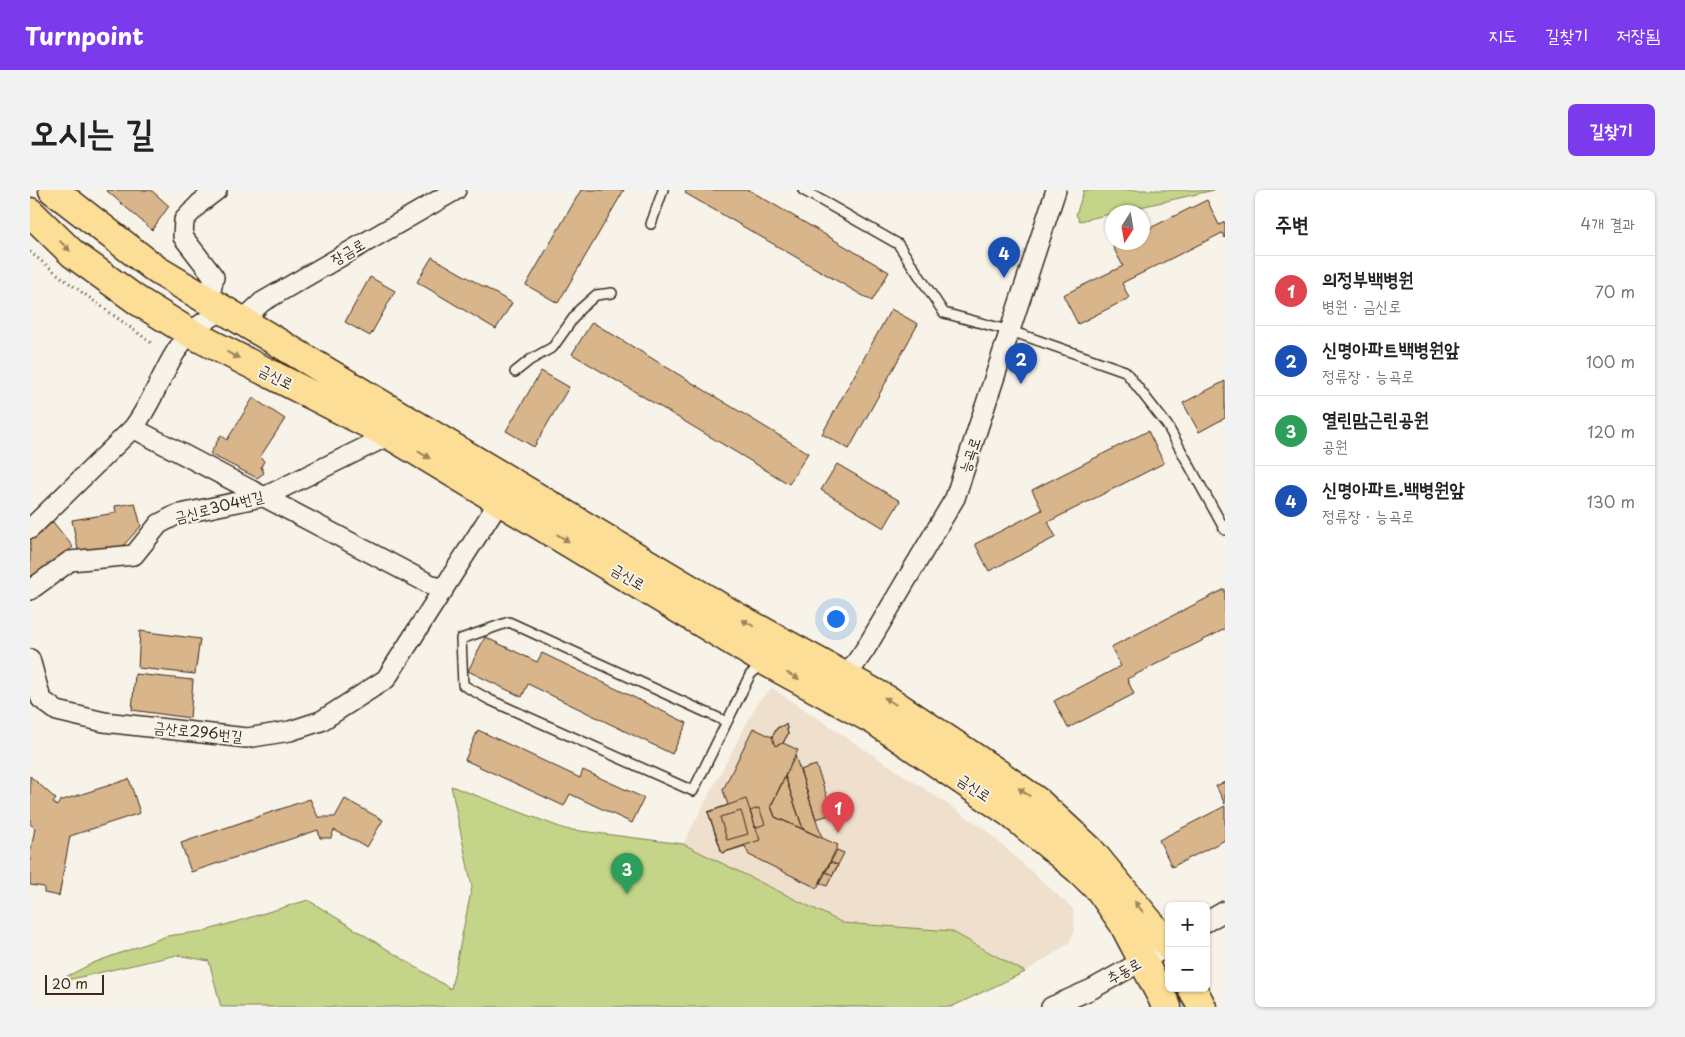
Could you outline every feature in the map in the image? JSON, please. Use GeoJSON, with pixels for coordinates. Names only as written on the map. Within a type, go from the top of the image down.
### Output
{"type":"FeatureCollection","features":[{"type":"Feature","properties":{"kind":"main road","name":"금신로"},"geometry":{"type":"LineString","coordinates":[[53,190],[157,270],[728,612],[839,686],[875,722],[1010,813],[1078,869],[1100,890],[1118,916],[1167,1007]]}},
{"type":"Feature","properties":{"kind":"main road","name":"금신로"},"geometry":{"type":"LineString","coordinates":[[30,212],[74,254],[138,301],[190,333],[390,435],[765,661],[888,700],[1038,802],[1090,850],[1165,941]]}},
{"type":"Feature","properties":{"kind":"main road"},"geometry":{"type":"LineString","coordinates":[[1194,992],[1202,1007]]}},
{"type":"Feature","properties":{"kind":"street"},"geometry":{"type":"LineString","coordinates":[[30,529],[133,428],[144,414],[166,367],[190,333],[225,310],[214,277],[183,237],[184,220],[200,203],[217,190]]}},
{"type":"Feature","properties":{"kind":"street","name":"장금로"},"geometry":{"type":"LineString","coordinates":[[225,310],[262,302],[456,190]]}},
{"type":"Feature","properties":{"kind":"street","name":"능곡로"},"geometry":{"type":"LineString","coordinates":[[839,686],[866,648],[955,498],[1056,190]]}},
{"type":"Feature","properties":{"kind":"street"},"geometry":{"type":"LineString","coordinates":[[133,428],[266,496],[443,591]]}},
{"type":"Feature","properties":{"kind":"street","name":"금신로304번길"},"geometry":{"type":"LineString","coordinates":[[30,590],[70,561],[134,555],[159,524],[176,515],[266,496],[390,435]]}},
{"type":"Feature","properties":{"kind":"street","name":"금산로296번길"},"geometry":{"type":"LineString","coordinates":[[30,660],[36,701],[57,711],[104,722],[247,738],[290,731],[321,721],[386,679],[500,500]]}},
{"type":"Feature","properties":{"kind":"street"},"geometry":{"type":"LineString","coordinates":[[1210,920],[1225,911]]}},
{"type":"Feature","properties":{"kind":"street","name":"추동로"},"geometry":{"type":"LineString","coordinates":[[1051,1007],[1092,989],[1167,947]]}},
{"type":"Feature","properties":{"kind":"lane"},"geometry":{"type":"LineString","coordinates":[[651,224],[663,190]]}},
{"type":"Feature","properties":{"kind":"lane"},"geometry":{"type":"LineString","coordinates":[[803,190],[898,244],[944,313],[1011,331],[1125,371],[1167,425],[1225,530]]}},
{"type":"Feature","properties":{"kind":"lane"},"geometry":{"type":"LineString","coordinates":[[515,372],[530,360],[553,347],[579,310],[596,295],[612,293]]}},
{"type":"Feature","properties":{"kind":"lane"},"geometry":{"type":"LineString","coordinates":[[727,722],[509,622],[461,639],[463,685],[490,700],[693,791],[727,722],[750,674],[765,661]]}},
{"type":"Feature","properties":{"kind":"path"},"geometry":{"type":"LineString","coordinates":[[30,252],[153,344]]}},
{"type":"Feature","properties":{"kind":"shaded area"},"geometry":{"type":"Polygon","coordinates":[[[772,688],[982,827],[1073,909],[1075,931],[1068,944],[1025,972],[951,931],[843,923],[683,844],[758,702],[772,688]]]}},
{"type":"Feature","properties":{"kind":"green space"},"geometry":{"type":"Polygon","coordinates":[[[1084,190],[1214,190],[1149,205],[1105,205],[1105,215],[1080,221],[1076,215],[1084,190]]]}},
{"type":"Feature","properties":{"kind":"green space"},"geometry":{"type":"Polygon","coordinates":[[[451,786],[565,829],[683,844],[843,923],[951,931],[1025,972],[951,1007],[221,1007],[209,961],[177,955],[54,983],[93,963],[167,936],[205,931],[308,900],[451,989],[472,887],[451,786]]]}},
{"type":"Feature","properties":{"kind":"building"},"geometry":{"type":"Polygon","coordinates":[[[106,190],[151,190],[169,206],[152,230],[106,190]]]}},
{"type":"Feature","properties":{"kind":"building"},"geometry":{"type":"Polygon","coordinates":[[[581,190],[624,190],[558,303],[526,285],[581,190]]]}},
{"type":"Feature","properties":{"kind":"building"},"geometry":{"type":"Polygon","coordinates":[[[687,190],[749,190],[889,272],[872,301],[685,193],[687,190]]]}},
{"type":"Feature","properties":{"kind":"building"},"geometry":{"type":"Polygon","coordinates":[[[1207,200],[1219,225],[1225,222],[1225,238],[1222,233],[1122,283],[1129,298],[1078,324],[1063,295],[1123,266],[1115,250],[1150,250],[1150,228],[1207,200]]]}},
{"type":"Feature","properties":{"kind":"building"},"geometry":{"type":"Polygon","coordinates":[[[432,257],[512,303],[496,329],[417,282],[432,257]]]}},
{"type":"Feature","properties":{"kind":"building"},"geometry":{"type":"Polygon","coordinates":[[[370,277],[395,291],[370,336],[345,322],[370,277]]]}},
{"type":"Feature","properties":{"kind":"building"},"geometry":{"type":"Polygon","coordinates":[[[891,309],[918,324],[849,449],[822,434],[891,309]]]}},
{"type":"Feature","properties":{"kind":"building"},"geometry":{"type":"Polygon","coordinates":[[[592,322],[808,453],[789,484],[572,354],[592,322]]]}},
{"type":"Feature","properties":{"kind":"building"},"geometry":{"type":"Polygon","coordinates":[[[541,371],[569,387],[534,447],[506,431],[541,371]]]}},
{"type":"Feature","properties":{"kind":"building"},"geometry":{"type":"Polygon","coordinates":[[[1225,381],[1225,418],[1199,432],[1183,403],[1225,381]]]}},
{"type":"Feature","properties":{"kind":"building"},"geometry":{"type":"Polygon","coordinates":[[[253,398],[285,419],[260,457],[264,461],[261,467],[264,473],[257,478],[210,454],[221,435],[227,440],[253,398]]]}},
{"type":"Feature","properties":{"kind":"building"},"geometry":{"type":"Polygon","coordinates":[[[1148,431],[1164,463],[1048,522],[1056,537],[989,571],[975,544],[1042,510],[1032,490],[1148,431]]]}},
{"type":"Feature","properties":{"kind":"building"},"geometry":{"type":"Polygon","coordinates":[[[837,464],[900,501],[884,528],[821,490],[837,464]]]}},
{"type":"Feature","properties":{"kind":"building"},"geometry":{"type":"Polygon","coordinates":[[[135,503],[141,526],[121,548],[79,555],[72,520],[116,513],[115,506],[135,503]]]}},
{"type":"Feature","properties":{"kind":"building"},"geometry":{"type":"Polygon","coordinates":[[[53,522],[73,547],[30,583],[30,540],[53,522]]]}},
{"type":"Feature","properties":{"kind":"building"},"geometry":{"type":"Polygon","coordinates":[[[1225,589],[1225,629],[1127,679],[1134,694],[1068,728],[1054,701],[1121,666],[1111,647],[1225,589]]]}},
{"type":"Feature","properties":{"kind":"building"},"geometry":{"type":"Polygon","coordinates":[[[140,631],[200,639],[195,674],[138,668],[140,631]]]}},
{"type":"Feature","properties":{"kind":"building"},"geometry":{"type":"Polygon","coordinates":[[[485,637],[537,662],[542,653],[687,723],[672,754],[528,684],[522,697],[468,671],[485,637]]]}},
{"type":"Feature","properties":{"kind":"building"},"geometry":{"type":"Polygon","coordinates":[[[135,674],[193,680],[190,718],[132,710],[135,674]]]}},
{"type":"Feature","properties":{"kind":"building"},"geometry":{"type":"Polygon","coordinates":[[[786,724],[788,734],[783,743],[798,750],[771,806],[775,817],[838,845],[817,888],[749,855],[745,846],[722,853],[708,812],[728,805],[723,790],[753,728],[772,737],[777,728],[786,724]]]}},
{"type":"Feature","properties":{"kind":"building"},"geometry":{"type":"Polygon","coordinates":[[[786,724],[788,734],[783,743],[775,746],[772,737],[777,728],[786,724]]]}},
{"type":"Feature","properties":{"kind":"building"},"geometry":{"type":"Polygon","coordinates":[[[478,730],[580,778],[583,770],[644,798],[632,823],[570,794],[564,806],[465,760],[478,730]]]}},
{"type":"Feature","properties":{"kind":"building"},"geometry":{"type":"Polygon","coordinates":[[[795,756],[822,838],[803,829],[785,776],[795,756]]]}},
{"type":"Feature","properties":{"kind":"building"},"geometry":{"type":"Polygon","coordinates":[[[816,765],[833,814],[816,819],[800,770],[816,765]]]}},
{"type":"Feature","properties":{"kind":"building"},"geometry":{"type":"Polygon","coordinates":[[[30,776],[56,799],[53,803],[57,806],[60,801],[129,779],[140,813],[70,836],[59,896],[44,893],[44,887],[30,885],[30,855],[35,828],[30,824],[30,776]]]}},
{"type":"Feature","properties":{"kind":"building"},"geometry":{"type":"Polygon","coordinates":[[[785,776],[803,829],[775,817],[771,806],[785,776]]]}},
{"type":"Feature","properties":{"kind":"building"},"geometry":{"type":"Polygon","coordinates":[[[1225,782],[1225,804],[1216,786],[1225,782]]]}},
{"type":"Feature","properties":{"kind":"building"},"geometry":{"type":"Polygon","coordinates":[[[310,799],[318,817],[335,817],[345,799],[383,820],[367,847],[334,830],[331,838],[320,838],[318,830],[191,872],[181,843],[310,799]]]}},
{"type":"Feature","properties":{"kind":"building"},"geometry":{"type":"Polygon","coordinates":[[[746,799],[760,840],[722,853],[708,812],[746,799]]]}},
{"type":"Feature","properties":{"kind":"building"},"geometry":{"type":"Polygon","coordinates":[[[1225,806],[1225,840],[1172,867],[1159,840],[1225,806]]]}},
{"type":"Feature","properties":{"kind":"building"},"geometry":{"type":"Polygon","coordinates":[[[759,808],[765,824],[755,828],[750,811],[759,808]]]}},
{"type":"Feature","properties":{"kind":"building"},"geometry":{"type":"Polygon","coordinates":[[[741,811],[748,834],[727,840],[720,817],[741,811]]]}},
{"type":"Feature","properties":{"kind":"building"},"geometry":{"type":"Polygon","coordinates":[[[837,850],[844,853],[827,886],[820,883],[837,850]]]}},
{"type":"Feature","properties":{"kind":"building"},"geometry":{"type":"Polygon","coordinates":[[[831,862],[838,865],[833,875],[825,872],[831,862]]]}},
{"type":"Feature","properties":{"kind":"place","name":"신명아파트.백병원앞"},"geometry":{"type":"Point","coordinates":[1004,278]}},
{"type":"Feature","properties":{"kind":"place","name":"신명아파트백병원앞"},"geometry":{"type":"Point","coordinates":[1021,384]}},
{"type":"Feature","properties":{"kind":"place","name":"의정부백병원"},"geometry":{"type":"Point","coordinates":[838,833]}},
{"type":"Feature","properties":{"kind":"place","name":"열린맘근린공원"},"geometry":{"type":"Point","coordinates":[627,894]}}]}
